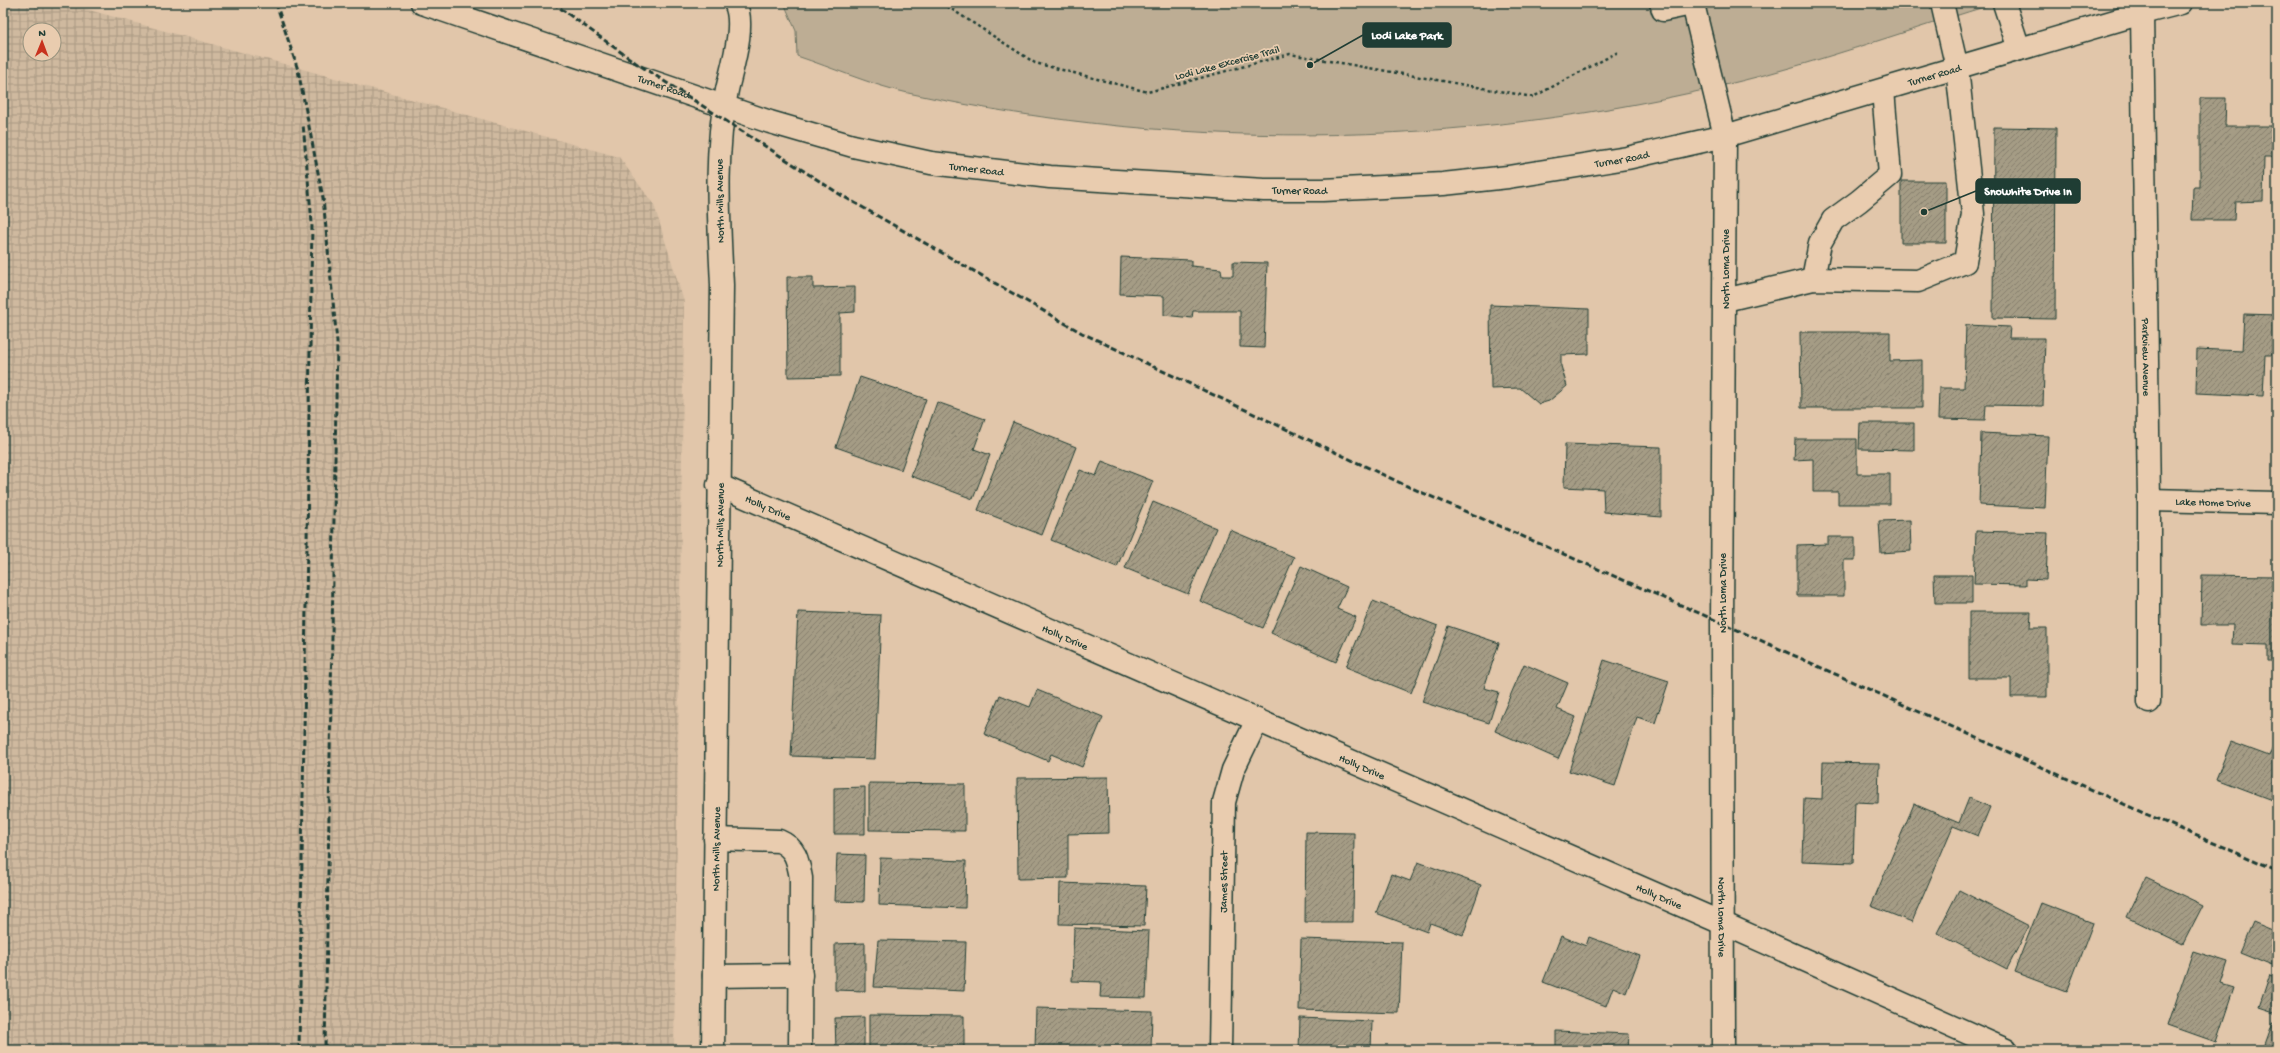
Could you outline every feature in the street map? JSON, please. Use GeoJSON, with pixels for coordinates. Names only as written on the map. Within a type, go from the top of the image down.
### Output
{"type":"FeatureCollection","features":[{"type":"Feature","properties":{"kind":"street","name":"Turner Road"},"geometry":{"type":"LineString","coordinates":[[422,3],[724,106],[853,146],[931,163],[1050,177],[1264,190],[1370,188],[1443,184],[1508,178],[1627,158],[1725,136],[2142,13],[2181,3]]}},
{"type":"Feature","properties":{"kind":"street","name":"North Mills Avenue"},"geometry":{"type":"LineString","coordinates":[[713,1050],[718,485],[722,285],[718,179],[719,143],[724,106],[740,24],[738,9],[735,3]]}},
{"type":"Feature","properties":{"kind":"street"},"geometry":{"type":"LineString","coordinates":[[1661,3],[1663,10],[1695,3]]}},
{"type":"Feature","properties":{"kind":"street","name":"North Loma Drive"},"geometry":{"type":"LineString","coordinates":[[1695,3],[1725,136],[1722,923],[1723,1050]]}},
{"type":"Feature","properties":{"kind":"street"},"geometry":{"type":"LineString","coordinates":[[1725,300],[1813,279],[1918,281],[1965,262],[1973,214],[1957,68],[1942,3]]}},
{"type":"Feature","properties":{"kind":"street"},"geometry":{"type":"LineString","coordinates":[[2004,3],[2019,49]]}},
{"type":"Feature","properties":{"kind":"street","name":"Parkview Avenue"},"geometry":{"type":"LineString","coordinates":[[2142,13],[2149,500],[2150,702]]}},
{"type":"Feature","properties":{"kind":"street"},"geometry":{"type":"LineString","coordinates":[[1813,279],[1820,243],[1833,220],[1890,175],[1883,90]]}},
{"type":"Feature","properties":{"kind":"street","name":"Holly Drive"},"geometry":{"type":"LineString","coordinates":[[718,485],[1722,923],[2006,1050]]}},
{"type":"Feature","properties":{"kind":"street","name":"Lake Home Drive"},"geometry":{"type":"LineString","coordinates":[[2149,500],[2277,503]]}},
{"type":"Feature","properties":{"kind":"street","name":"James Street"},"geometry":{"type":"LineString","coordinates":[[1220,1050],[1224,802],[1233,770],[1257,720]]}},
{"type":"Feature","properties":{"kind":"street"},"geometry":{"type":"LineString","coordinates":[[715,839],[779,841],[788,844],[794,851],[801,878],[800,1050]]}},
{"type":"Feature","properties":{"kind":"street"},"geometry":{"type":"LineString","coordinates":[[714,976],[801,975]]}},
{"type":"Feature","properties":{"kind":"path","name":"Lodi Lake Excercise Trail"},"geometry":{"type":"LineString","coordinates":[[942,3],[1035,63],[1148,92],[1290,54],[1533,96],[1620,51]]}},
{"type":"Feature","properties":{"kind":"shaded area"},"geometry":{"type":"Polygon","coordinates":[[[3,3],[64,3],[619,157],[654,205],[684,302],[674,1050],[3,1050],[3,3]]]}},
{"type":"Feature","properties":{"kind":"shaded area"},"geometry":{"type":"Polygon","coordinates":[[[784,3],[1997,3],[1797,66],[1663,99],[1556,117],[1448,129],[1339,134],[1230,134],[1122,126],[1014,113],[894,90],[797,56],[796,31],[784,3]]]}},
{"type":"Feature","properties":{"kind":"building"},"geometry":{"type":"Polygon","coordinates":[[[2200,98],[2226,98],[2225,126],[2277,126],[2277,157],[2264,157],[2263,201],[2235,202],[2234,220],[2192,220],[2193,187],[2200,187],[2200,98]]]}},
{"type":"Feature","properties":{"kind":"building"},"geometry":{"type":"Polygon","coordinates":[[[1994,127],[2056,128],[2055,319],[1993,318],[1994,127]]]}},
{"type":"Feature","properties":{"kind":"building"},"geometry":{"type":"Polygon","coordinates":[[[1901,181],[1946,181],[1946,243],[1901,243],[1901,181]]]}},
{"type":"Feature","properties":{"kind":"building"},"geometry":{"type":"Polygon","coordinates":[[[1121,257],[1191,260],[1191,266],[1221,269],[1222,276],[1233,276],[1233,262],[1267,263],[1264,348],[1240,347],[1240,311],[1193,311],[1192,318],[1164,315],[1164,296],[1120,294],[1121,257]]]}},
{"type":"Feature","properties":{"kind":"building"},"geometry":{"type":"Polygon","coordinates":[[[787,277],[813,277],[813,288],[855,287],[855,312],[840,313],[840,376],[788,377],[787,277]]]}},
{"type":"Feature","properties":{"kind":"building"},"geometry":{"type":"Polygon","coordinates":[[[1490,305],[1589,309],[1589,354],[1561,355],[1561,366],[1567,386],[1549,401],[1539,404],[1520,388],[1491,389],[1490,305]]]}},
{"type":"Feature","properties":{"kind":"building"},"geometry":{"type":"Polygon","coordinates":[[[2244,314],[2277,315],[2277,355],[2265,355],[2263,396],[2196,393],[2197,349],[2242,351],[2244,314]]]}},
{"type":"Feature","properties":{"kind":"building"},"geometry":{"type":"Polygon","coordinates":[[[1966,325],[2010,327],[2009,338],[2045,338],[2043,406],[1986,405],[1985,420],[1938,419],[1939,388],[1964,388],[1966,325]]]}},
{"type":"Feature","properties":{"kind":"building"},"geometry":{"type":"Polygon","coordinates":[[[1800,332],[1890,332],[1890,361],[1922,360],[1922,408],[1801,408],[1800,332]]]}},
{"type":"Feature","properties":{"kind":"building"},"geometry":{"type":"Polygon","coordinates":[[[860,377],[926,399],[901,470],[836,447],[860,377]]]}},
{"type":"Feature","properties":{"kind":"building"},"geometry":{"type":"Polygon","coordinates":[[[937,402],[985,419],[974,449],[990,455],[973,499],[911,476],[937,402]]]}},
{"type":"Feature","properties":{"kind":"building"},"geometry":{"type":"Polygon","coordinates":[[[1013,422],[1076,447],[1042,535],[978,510],[1013,422]]]}},
{"type":"Feature","properties":{"kind":"building"},"geometry":{"type":"Polygon","coordinates":[[[1860,423],[1914,423],[1914,450],[1859,449],[1860,423]]]}},
{"type":"Feature","properties":{"kind":"building"},"geometry":{"type":"Polygon","coordinates":[[[1981,433],[2048,436],[2045,508],[1979,505],[1981,433]]]}},
{"type":"Feature","properties":{"kind":"building"},"geometry":{"type":"Polygon","coordinates":[[[1795,439],[1857,439],[1857,474],[1890,474],[1890,504],[1838,504],[1838,492],[1813,492],[1813,459],[1794,460],[1795,439]]]}},
{"type":"Feature","properties":{"kind":"building"},"geometry":{"type":"Polygon","coordinates":[[[1565,444],[1661,447],[1661,517],[1604,512],[1603,489],[1564,487],[1565,444]]]}},
{"type":"Feature","properties":{"kind":"building"},"geometry":{"type":"Polygon","coordinates":[[[1102,461],[1153,481],[1117,567],[1051,540],[1080,470],[1096,476],[1102,461]]]}},
{"type":"Feature","properties":{"kind":"building"},"geometry":{"type":"Polygon","coordinates":[[[1153,502],[1216,528],[1188,594],[1125,568],[1153,502]]]}},
{"type":"Feature","properties":{"kind":"building"},"geometry":{"type":"Polygon","coordinates":[[[1910,520],[1911,551],[1881,553],[1879,521],[1910,520]]]}},
{"type":"Feature","properties":{"kind":"building"},"geometry":{"type":"Polygon","coordinates":[[[1230,530],[1294,557],[1263,628],[1200,601],[1230,530]]]}},
{"type":"Feature","properties":{"kind":"building"},"geometry":{"type":"Polygon","coordinates":[[[1976,531],[2048,533],[2046,580],[2026,579],[2026,585],[1974,584],[1976,531]]]}},
{"type":"Feature","properties":{"kind":"building"},"geometry":{"type":"Polygon","coordinates":[[[1828,537],[1855,537],[1855,560],[1844,560],[1844,596],[1797,596],[1797,545],[1828,544],[1828,537]]]}},
{"type":"Feature","properties":{"kind":"building"},"geometry":{"type":"Polygon","coordinates":[[[1301,566],[1347,587],[1337,609],[1356,617],[1336,662],[1271,633],[1301,566]]]}},
{"type":"Feature","properties":{"kind":"building"},"geometry":{"type":"Polygon","coordinates":[[[1934,575],[1972,575],[1972,603],[1935,603],[1934,575]]]}},
{"type":"Feature","properties":{"kind":"building"},"geometry":{"type":"Polygon","coordinates":[[[2202,575],[2277,576],[2277,661],[2268,661],[2268,645],[2232,644],[2233,625],[2201,625],[2202,575]]]}},
{"type":"Feature","properties":{"kind":"building"},"geometry":{"type":"Polygon","coordinates":[[[1373,601],[1438,626],[1411,693],[1346,667],[1373,601]]]}},
{"type":"Feature","properties":{"kind":"building"},"geometry":{"type":"Polygon","coordinates":[[[798,612],[881,615],[875,759],[791,756],[798,612]]]}},
{"type":"Feature","properties":{"kind":"building"},"geometry":{"type":"Polygon","coordinates":[[[1969,612],[2031,612],[2030,628],[2047,628],[2047,697],[2011,697],[2011,678],[1969,678],[1969,612]]]}},
{"type":"Feature","properties":{"kind":"building"},"geometry":{"type":"Polygon","coordinates":[[[1448,626],[1499,643],[1484,688],[1499,692],[1489,723],[1422,702],[1448,626]]]}},
{"type":"Feature","properties":{"kind":"building"},"geometry":{"type":"Polygon","coordinates":[[[1604,660],[1669,681],[1655,723],[1637,717],[1615,786],[1569,771],[1604,660]]]}},
{"type":"Feature","properties":{"kind":"building"},"geometry":{"type":"Polygon","coordinates":[[[1524,664],[1568,683],[1557,709],[1576,717],[1558,759],[1495,731],[1524,664]]]}},
{"type":"Feature","properties":{"kind":"building"},"geometry":{"type":"Polygon","coordinates":[[[1037,690],[1103,717],[1082,767],[1051,754],[1048,761],[984,734],[1000,695],[1030,707],[1037,690]]]}},
{"type":"Feature","properties":{"kind":"building"},"geometry":{"type":"Polygon","coordinates":[[[2275,741],[2277,742],[2277,802],[2216,779],[2231,742],[2269,756],[2275,741]]]}},
{"type":"Feature","properties":{"kind":"building"},"geometry":{"type":"Polygon","coordinates":[[[1823,762],[1879,763],[1878,803],[1855,802],[1853,863],[1802,861],[1804,798],[1822,799],[1823,762]]]}},
{"type":"Feature","properties":{"kind":"building"},"geometry":{"type":"Polygon","coordinates":[[[1108,777],[1109,833],[1068,834],[1068,878],[1018,879],[1017,778],[1108,777]]]}},
{"type":"Feature","properties":{"kind":"building"},"geometry":{"type":"Polygon","coordinates":[[[869,783],[965,784],[965,831],[869,830],[869,783]]]}},
{"type":"Feature","properties":{"kind":"building"},"geometry":{"type":"Polygon","coordinates":[[[865,787],[865,834],[834,834],[834,788],[865,787]]]}},
{"type":"Feature","properties":{"kind":"building"},"geometry":{"type":"Polygon","coordinates":[[[1969,798],[1990,807],[1978,836],[1953,826],[1912,922],[1871,906],[1914,804],[1959,823],[1969,798]]]}},
{"type":"Feature","properties":{"kind":"building"},"geometry":{"type":"Polygon","coordinates":[[[1306,832],[1354,833],[1353,922],[1305,922],[1306,832]]]}},
{"type":"Feature","properties":{"kind":"building"},"geometry":{"type":"Polygon","coordinates":[[[837,854],[865,855],[864,902],[835,901],[837,854]]]}},
{"type":"Feature","properties":{"kind":"building"},"geometry":{"type":"Polygon","coordinates":[[[880,858],[966,861],[965,908],[879,905],[880,858]]]}},
{"type":"Feature","properties":{"kind":"building"},"geometry":{"type":"Polygon","coordinates":[[[1418,862],[1481,885],[1463,935],[1430,923],[1427,932],[1376,913],[1391,874],[1410,881],[1418,862]]]}},
{"type":"Feature","properties":{"kind":"building"},"geometry":{"type":"Polygon","coordinates":[[[2146,878],[2203,905],[2183,944],[2127,917],[2146,878]]]}},
{"type":"Feature","properties":{"kind":"building"},"geometry":{"type":"Polygon","coordinates":[[[1060,883],[1146,886],[1144,926],[1059,924],[1060,883]]]}},
{"type":"Feature","properties":{"kind":"building"},"geometry":{"type":"Polygon","coordinates":[[[1959,890],[2029,926],[2007,969],[1937,933],[1959,890]]]}},
{"type":"Feature","properties":{"kind":"building"},"geometry":{"type":"Polygon","coordinates":[[[2041,903],[2093,923],[2067,992],[2014,972],[2041,903]]]}},
{"type":"Feature","properties":{"kind":"building"},"geometry":{"type":"Polygon","coordinates":[[[2253,922],[2277,932],[2277,953],[2272,965],[2240,952],[2253,922]]]}},
{"type":"Feature","properties":{"kind":"building"},"geometry":{"type":"Polygon","coordinates":[[[1074,928],[1149,931],[1146,998],[1100,997],[1101,982],[1072,981],[1074,928]]]}},
{"type":"Feature","properties":{"kind":"building"},"geometry":{"type":"Polygon","coordinates":[[[1561,936],[1586,946],[1589,937],[1640,956],[1626,993],[1613,987],[1606,1006],[1543,982],[1561,936]]]}},
{"type":"Feature","properties":{"kind":"building"},"geometry":{"type":"Polygon","coordinates":[[[1301,939],[1402,942],[1399,1013],[1299,1010],[1301,939]]]}},
{"type":"Feature","properties":{"kind":"building"},"geometry":{"type":"Polygon","coordinates":[[[878,940],[966,942],[964,991],[874,987],[878,940]]]}},
{"type":"Feature","properties":{"kind":"building"},"geometry":{"type":"Polygon","coordinates":[[[865,943],[865,991],[835,990],[835,944],[865,943]]]}},
{"type":"Feature","properties":{"kind":"building"},"geometry":{"type":"Polygon","coordinates":[[[2193,951],[2228,962],[2221,984],[2234,988],[2216,1042],[2168,1025],[2193,951]]]}},
{"type":"Feature","properties":{"kind":"building"},"geometry":{"type":"Polygon","coordinates":[[[2270,975],[2277,978],[2277,1014],[2259,1008],[2270,975]]]}},
{"type":"Feature","properties":{"kind":"building"},"geometry":{"type":"Polygon","coordinates":[[[1036,1008],[1152,1011],[1151,1050],[1035,1050],[1036,1008]]]}},
{"type":"Feature","properties":{"kind":"building"},"geometry":{"type":"Polygon","coordinates":[[[869,1015],[964,1016],[964,1050],[869,1050],[869,1015]]]}},
{"type":"Feature","properties":{"kind":"building"},"geometry":{"type":"Polygon","coordinates":[[[864,1017],[864,1050],[836,1050],[835,1018],[864,1017]]]}},
{"type":"Feature","properties":{"kind":"building"},"geometry":{"type":"Polygon","coordinates":[[[1300,1018],[1372,1021],[1371,1050],[1299,1050],[1300,1018]]]}},
{"type":"Feature","properties":{"kind":"building"},"geometry":{"type":"Polygon","coordinates":[[[2273,1022],[2277,1023],[2277,1050],[2263,1050],[2273,1022]]]}},
{"type":"Feature","properties":{"kind":"building"},"geometry":{"type":"Polygon","coordinates":[[[1556,1031],[1629,1034],[1628,1050],[1556,1050],[1556,1031]]]}},
{"type":"Feature","properties":{"kind":"railway"},"geometry":{"type":"LineString","coordinates":[[276,3],[298,70],[323,198],[337,342],[325,1050]]}},
{"type":"Feature","properties":{"kind":"railway"},"geometry":{"type":"LineString","coordinates":[[553,3],[636,63],[841,195],[1082,333],[1407,486],[1722,623],[2148,815],[2277,870]]}},
{"type":"Feature","properties":{"kind":"railway"},"geometry":{"type":"LineString","coordinates":[[299,1050],[312,223],[303,124]]}},
{"type":"Feature","properties":{"kind":"place","name":"Lodi Lake Park"},"geometry":{"type":"Point","coordinates":[1310,65]}},
{"type":"Feature","properties":{"kind":"place","name":"Snowhite Drive In"},"geometry":{"type":"Point","coordinates":[1924,212]}}]}
